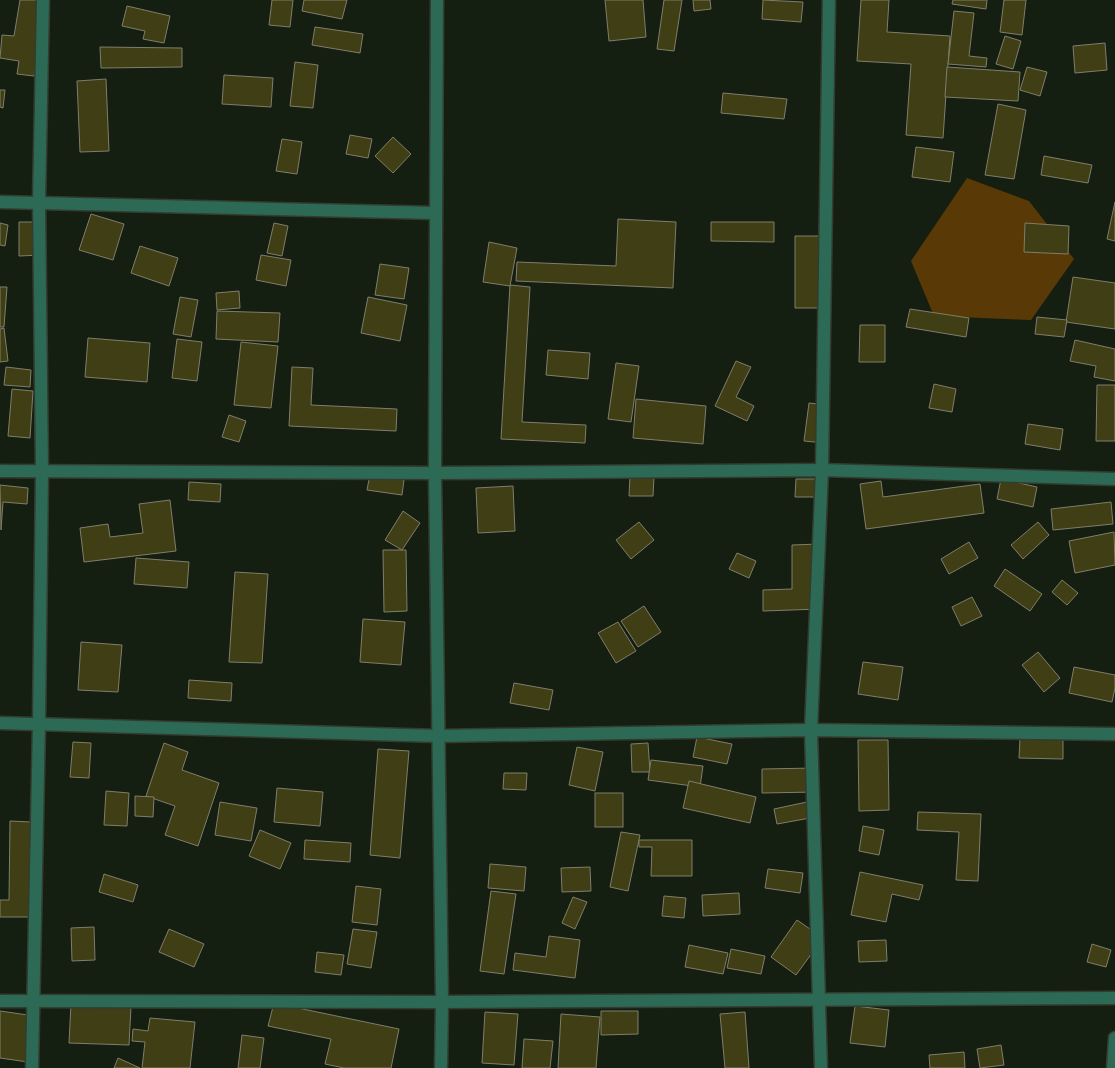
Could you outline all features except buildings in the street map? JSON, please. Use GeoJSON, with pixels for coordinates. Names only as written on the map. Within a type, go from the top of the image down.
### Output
{"type":"FeatureCollection","features":[{"type":"Feature","properties":{"kind":"street"},"geometry":{"type":"LineString","coordinates":[[32,1068],[42,471],[40,202],[43,0]]}},
{"type":"Feature","properties":{"kind":"street"},"geometry":{"type":"LineString","coordinates":[[437,0],[435,473],[442,1002],[440,1068]]}},
{"type":"Feature","properties":{"kind":"street"},"geometry":{"type":"LineString","coordinates":[[821,1068],[811,730],[822,470],[829,0]]}},
{"type":"Feature","properties":{"kind":"street"},"geometry":{"type":"LineString","coordinates":[[0,202],[435,213]]}},
{"type":"Feature","properties":{"kind":"street"},"geometry":{"type":"LineString","coordinates":[[0,470],[435,473],[822,470],[1115,479]]}},
{"type":"Feature","properties":{"kind":"street"},"geometry":{"type":"LineString","coordinates":[[0,723],[438,736],[811,730],[1115,734]]}},
{"type":"Feature","properties":{"kind":"street"},"geometry":{"type":"LineString","coordinates":[[0,1001],[442,1002],[1115,998]]}},
{"type":"Feature","properties":{"kind":"street"},"geometry":{"type":"LineString","coordinates":[[1113,1068],[1115,1038]]}},
{"type":"Feature","properties":{"kind":"shaded area"},"geometry":{"type":"Polygon","coordinates":[[[967,178],[1029,201],[1074,259],[1031,320],[934,316],[911,261],[967,178]]]}}]}
